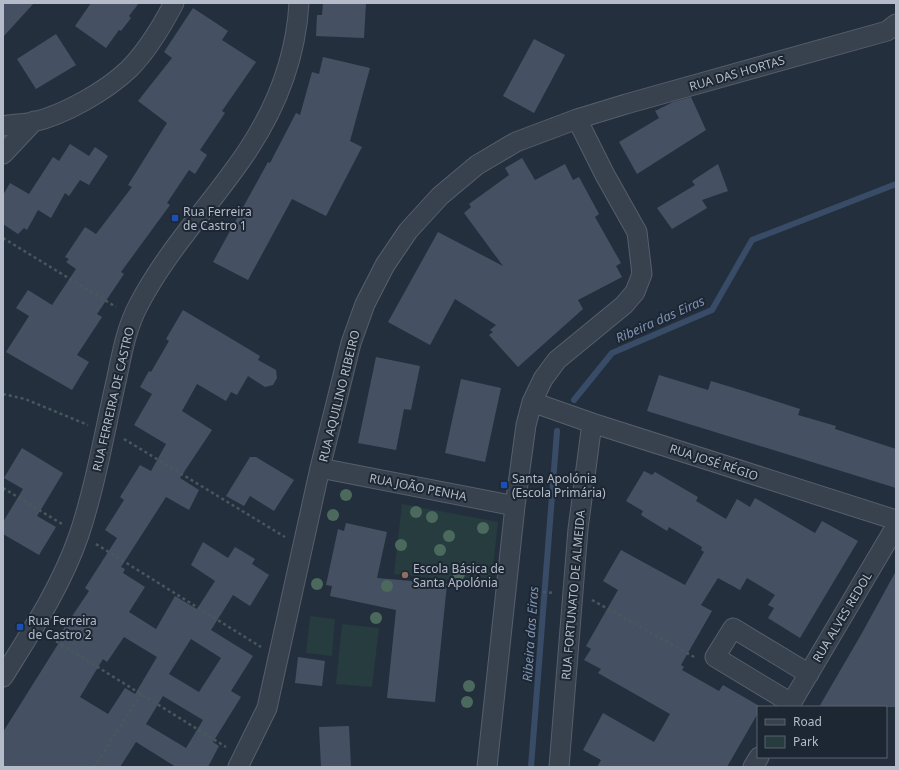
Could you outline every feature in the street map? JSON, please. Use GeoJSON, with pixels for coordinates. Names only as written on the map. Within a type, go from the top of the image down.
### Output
{"type":"FeatureCollection","features":[{"type":"Feature","properties":{"kind":"street"},"geometry":{"type":"LineString","coordinates":[[3,126],[34,121],[69,109],[99,92],[129,69],[154,37],[174,3]]}},
{"type":"Feature","properties":{"kind":"street","name":"RUA FERREIRA DE CASTRO"},"geometry":{"type":"LineString","coordinates":[[3,678],[62,579],[79,535],[132,317],[163,264],[184,233],[248,151],[264,123],[279,94],[291,56],[298,20],[299,3]]}},
{"type":"Feature","properties":{"kind":"street","name":"RUA DAS HORTAS"},"geometry":{"type":"LineString","coordinates":[[577,119],[887,31],[896,24]]}},
{"type":"Feature","properties":{"kind":"street"},"geometry":{"type":"LineString","coordinates":[[487,767],[515,506],[526,425],[532,402],[543,379],[557,360],[624,306],[635,292],[642,274],[638,232],[604,175],[577,119]]}},
{"type":"Feature","properties":{"kind":"street","name":"RUA AQUILINO RIBEIRO"},"geometry":{"type":"LineString","coordinates":[[241,762],[267,708],[320,468],[351,343],[365,304],[385,265],[408,231],[440,196],[477,165],[516,142],[577,119]]}},
{"type":"Feature","properties":{"kind":"street"},"geometry":{"type":"LineString","coordinates":[[3,154],[34,121]]}},
{"type":"Feature","properties":{"kind":"street","name":"RUA JOSÉ RÉGIO"},"geometry":{"type":"LineString","coordinates":[[532,402],[592,424],[896,520]]}},
{"type":"Feature","properties":{"kind":"street","name":"RUA FORTUNATO DE ALMEIDA"},"geometry":{"type":"LineString","coordinates":[[559,767],[578,536],[592,424]]}},
{"type":"Feature","properties":{"kind":"street","name":"RUA JOÃO PENHA"},"geometry":{"type":"LineString","coordinates":[[320,468],[515,506]]}},
{"type":"Feature","properties":{"kind":"street","name":"RUA ALVES REDOL"},"geometry":{"type":"LineString","coordinates":[[790,705],[896,526]]}},
{"type":"Feature","properties":{"kind":"street"},"geometry":{"type":"LineString","coordinates":[[790,705],[715,657],[733,628],[809,674]]}},
{"type":"Feature","properties":{"kind":"street"},"geometry":{"type":"LineString","coordinates":[[753,767],[758,758]]}},
{"type":"Feature","properties":{"kind":"path"},"geometry":{"type":"LineString","coordinates":[[3,238],[111,304]]}},
{"type":"Feature","properties":{"kind":"path"},"geometry":{"type":"LineString","coordinates":[[3,394],[26,399],[88,425]]}},
{"type":"Feature","properties":{"kind":"path"},"geometry":{"type":"LineString","coordinates":[[122,438],[285,537]]}},
{"type":"Feature","properties":{"kind":"path"},"geometry":{"type":"LineString","coordinates":[[3,488],[59,522]]}},
{"type":"Feature","properties":{"kind":"path"},"geometry":{"type":"LineString","coordinates":[[79,535],[278,658]]}},
{"type":"Feature","properties":{"kind":"path"},"geometry":{"type":"LineString","coordinates":[[531,591],[554,593]]}},
{"type":"Feature","properties":{"kind":"path"},"geometry":{"type":"LineString","coordinates":[[590,599],[695,658],[715,657]]}},
{"type":"Feature","properties":{"kind":"path"},"geometry":{"type":"LineString","coordinates":[[34,627],[142,693],[241,762]]}},
{"type":"Feature","properties":{"kind":"path"},"geometry":{"type":"LineString","coordinates":[[94,767],[142,693]]}},
{"type":"Feature","properties":{"kind":"green space"},"geometry":{"type":"Polygon","coordinates":[[[402,504],[498,522],[491,584],[394,574],[402,504]]]}},
{"type":"Feature","properties":{"kind":"green space"},"geometry":{"type":"Polygon","coordinates":[[[310,616],[335,619],[332,656],[306,653],[310,616]]]}},
{"type":"Feature","properties":{"kind":"green space"},"geometry":{"type":"Polygon","coordinates":[[[342,624],[379,628],[372,687],[336,684],[342,624]]]}},
{"type":"Feature","properties":{"kind":"building"},"geometry":{"type":"Polygon","coordinates":[[[3,3],[34,3],[3,37],[3,3]]]}},
{"type":"Feature","properties":{"kind":"building"},"geometry":{"type":"Polygon","coordinates":[[[91,3],[139,3],[129,16],[131,18],[121,31],[119,30],[106,48],[75,26],[91,3]]]}},
{"type":"Feature","properties":{"kind":"building"},"geometry":{"type":"Polygon","coordinates":[[[323,3],[366,3],[364,38],[316,36],[317,15],[322,15],[323,3]]]}},
{"type":"Feature","properties":{"kind":"building"},"geometry":{"type":"Polygon","coordinates":[[[193,8],[228,31],[222,40],[256,62],[222,111],[225,113],[200,150],[207,155],[195,174],[189,170],[167,203],[170,205],[121,272],[124,274],[97,314],[102,317],[77,355],[89,362],[72,390],[6,352],[29,316],[16,308],[28,290],[52,305],[76,269],[66,262],[69,259],[65,257],[85,227],[96,234],[132,187],[128,185],[167,123],[138,101],[172,58],[164,52],[193,8]]]}},
{"type":"Feature","properties":{"kind":"building"},"geometry":{"type":"Polygon","coordinates":[[[56,34],[76,65],[36,89],[17,59],[56,34]]]}},
{"type":"Feature","properties":{"kind":"building"},"geometry":{"type":"Polygon","coordinates":[[[534,39],[565,55],[534,113],[503,96],[534,39]]]}},
{"type":"Feature","properties":{"kind":"building"},"geometry":{"type":"Polygon","coordinates":[[[323,57],[370,68],[350,141],[362,147],[326,216],[292,199],[248,280],[213,262],[268,162],[270,163],[296,113],[300,115],[312,72],[319,74],[323,57]]]}},
{"type":"Feature","properties":{"kind":"building"},"geometry":{"type":"Polygon","coordinates":[[[691,97],[706,130],[637,174],[619,142],[659,118],[655,111],[673,102],[691,97]]]}},
{"type":"Feature","properties":{"kind":"building"},"geometry":{"type":"Polygon","coordinates":[[[70,144],[89,156],[95,147],[108,156],[89,185],[80,180],[69,196],[65,193],[51,218],[38,210],[27,230],[24,228],[18,234],[3,224],[3,195],[10,183],[29,194],[53,157],[59,161],[70,144]]]}},
{"type":"Feature","properties":{"kind":"building"},"geometry":{"type":"Polygon","coordinates":[[[522,158],[535,180],[565,164],[573,180],[579,177],[599,214],[595,217],[621,263],[616,266],[622,277],[578,300],[583,309],[518,367],[489,335],[493,332],[490,330],[496,325],[455,299],[430,345],[388,322],[438,232],[503,266],[464,213],[471,207],[469,204],[509,175],[505,168],[522,158]]]}},
{"type":"Feature","properties":{"kind":"building"},"geometry":{"type":"Polygon","coordinates":[[[718,164],[728,191],[702,200],[707,208],[672,229],[657,208],[695,185],[692,181],[718,164]]]}},
{"type":"Feature","properties":{"kind":"building"},"geometry":{"type":"Polygon","coordinates":[[[183,310],[260,356],[258,360],[276,370],[277,378],[273,385],[265,387],[248,376],[237,395],[231,392],[226,401],[197,384],[182,411],[212,430],[180,478],[199,490],[189,510],[166,497],[121,567],[125,569],[123,573],[145,587],[129,612],[156,629],[175,596],[197,609],[215,581],[191,565],[203,542],[228,558],[235,547],[255,559],[252,564],[269,575],[250,606],[233,595],[211,630],[253,656],[231,691],[241,697],[213,742],[219,746],[208,767],[176,767],[136,742],[120,767],[3,767],[3,732],[65,633],[62,631],[89,591],[85,588],[117,538],[105,530],[124,500],[120,497],[140,465],[151,471],[166,444],[134,425],[152,394],[140,387],[149,371],[151,372],[169,341],[166,339],[183,310]],[[124,637],[107,662],[103,659],[80,697],[108,714],[125,688],[135,694],[157,657],[124,637]],[[191,639],[169,674],[199,692],[221,658],[191,639]],[[163,696],[146,724],[186,748],[203,720],[163,696]]]}},
{"type":"Feature","properties":{"kind":"building"},"geometry":{"type":"Polygon","coordinates":[[[376,357],[420,366],[411,410],[404,409],[396,450],[358,443],[376,357]]]}},
{"type":"Feature","properties":{"kind":"building"},"geometry":{"type":"Polygon","coordinates":[[[659,375],[708,390],[711,381],[744,391],[800,409],[798,415],[836,426],[835,429],[896,449],[896,488],[647,411],[659,375]]]}},
{"type":"Feature","properties":{"kind":"building"},"geometry":{"type":"Polygon","coordinates":[[[461,379],[501,388],[485,462],[445,453],[461,379]]]}},
{"type":"Feature","properties":{"kind":"building"},"geometry":{"type":"Polygon","coordinates":[[[22,448],[63,473],[37,516],[56,527],[39,555],[3,534],[3,522],[23,489],[4,478],[22,448]]]}},
{"type":"Feature","properties":{"kind":"building"},"geometry":{"type":"Polygon","coordinates":[[[250,457],[256,457],[294,480],[274,511],[250,496],[244,506],[226,496],[250,457]]]}},
{"type":"Feature","properties":{"kind":"building"},"geometry":{"type":"Polygon","coordinates":[[[644,471],[652,475],[655,472],[698,497],[696,501],[726,519],[737,499],[750,507],[755,498],[815,533],[822,521],[858,541],[800,638],[768,618],[774,608],[768,605],[775,595],[747,578],[740,590],[718,578],[701,605],[712,611],[681,665],[684,667],[682,670],[719,691],[723,685],[759,706],[757,706],[757,715],[727,767],[597,767],[601,760],[583,750],[603,713],[654,742],[670,714],[598,673],[601,669],[584,660],[591,649],[586,646],[618,590],[603,581],[621,550],[685,585],[704,552],[701,550],[702,547],[669,527],[667,531],[641,515],[643,511],[626,501],[644,471]]]}},
{"type":"Feature","properties":{"kind":"building"},"geometry":{"type":"Polygon","coordinates":[[[346,523],[387,532],[377,578],[447,584],[435,702],[387,698],[396,610],[330,596],[332,586],[326,585],[338,529],[344,531],[346,523]]]}},
{"type":"Feature","properties":{"kind":"building"},"geometry":{"type":"Polygon","coordinates":[[[896,571],[896,707],[820,706],[896,571]]]}},
{"type":"Feature","properties":{"kind":"building"},"geometry":{"type":"Polygon","coordinates":[[[298,657],[325,661],[322,686],[295,683],[298,657]]]}},
{"type":"Feature","properties":{"kind":"building"},"geometry":{"type":"Polygon","coordinates":[[[349,726],[351,767],[321,767],[319,727],[349,726]]]}},
{"type":"Feature","properties":{"kind":"waterway","name":"Ribeira das Eiras"},"geometry":{"type":"LineString","coordinates":[[574,400],[612,353],[712,310],[752,240],[896,184]]}},
{"type":"Feature","properties":{"kind":"waterway","name":"Ribeira das Eiras"},"geometry":{"type":"LineString","coordinates":[[531,767],[557,431]]}},
{"type":"Feature","properties":{"kind":"place","name":"Rua Ferreira de Castro 1"},"geometry":{"type":"Point","coordinates":[175,218]}},
{"type":"Feature","properties":{"kind":"place","name":"Santa Apolónia (Escola Primária)"},"geometry":{"type":"Point","coordinates":[504,485]}},
{"type":"Feature","properties":{"kind":"place","name":"Escola Básica de Santa Apolónia"},"geometry":{"type":"Point","coordinates":[405,575]}},
{"type":"Feature","properties":{"kind":"place","name":"Rua Ferreira de Castro 2"},"geometry":{"type":"Point","coordinates":[20,627]}}]}
